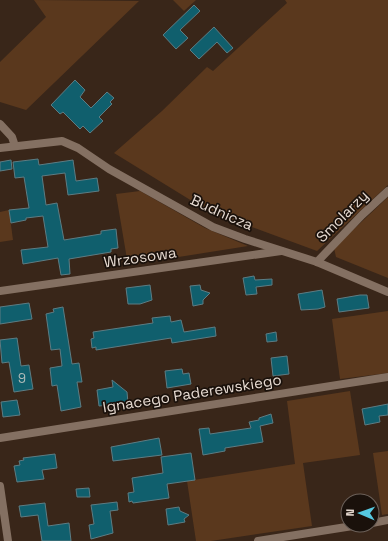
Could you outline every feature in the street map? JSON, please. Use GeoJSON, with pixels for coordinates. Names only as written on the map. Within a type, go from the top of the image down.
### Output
{"type":"FeatureCollection","features":[{"type":"Feature","properties":{"kind":"street"},"geometry":{"type":"LineString","coordinates":[[0,124],[12,138],[15,146],[0,148]]}},
{"type":"Feature","properties":{"kind":"street","name":"Budnicza"},"geometry":{"type":"LineString","coordinates":[[15,146],[62,141],[78,148],[109,168],[213,227],[317,262],[388,292]]}},
{"type":"Feature","properties":{"kind":"street","name":"Smolarzy"},"geometry":{"type":"LineString","coordinates":[[317,262],[362,215],[388,191]]}},
{"type":"Feature","properties":{"kind":"street","name":"Wrzosowa"},"geometry":{"type":"LineString","coordinates":[[0,291],[284,250]]}},
{"type":"Feature","properties":{"kind":"street","name":"Ignacego Paderewskiego"},"geometry":{"type":"LineString","coordinates":[[0,438],[388,377]]}},
{"type":"Feature","properties":{"kind":"street"},"geometry":{"type":"LineString","coordinates":[[0,486],[8,541]]}},
{"type":"Feature","properties":{"kind":"street"},"geometry":{"type":"LineString","coordinates":[[258,541],[340,528]]}},
{"type":"Feature","properties":{"kind":"shaded area"},"geometry":{"type":"Polygon","coordinates":[[[34,0],[139,1],[26,110],[0,102],[0,62],[46,17],[34,0]]]}},
{"type":"Feature","properties":{"kind":"shaded area"},"geometry":{"type":"Polygon","coordinates":[[[173,0],[196,0],[184,11],[173,0]]]}},
{"type":"Feature","properties":{"kind":"shaded area"},"geometry":{"type":"Polygon","coordinates":[[[285,0],[388,0],[388,185],[317,251],[219,215],[192,201],[114,153],[162,111],[207,67],[213,71],[287,3],[285,0]]]}},
{"type":"Feature","properties":{"kind":"shaded area"},"geometry":{"type":"Polygon","coordinates":[[[140,191],[205,228],[248,246],[128,265],[116,194],[140,191]]]}},
{"type":"Feature","properties":{"kind":"shaded area"},"geometry":{"type":"Polygon","coordinates":[[[388,197],[388,278],[336,257],[334,248],[388,197]]]}},
{"type":"Feature","properties":{"kind":"shaded area"},"geometry":{"type":"Polygon","coordinates":[[[9,210],[13,240],[0,242],[0,212],[9,210]]]}},
{"type":"Feature","properties":{"kind":"shaded area"},"geometry":{"type":"Polygon","coordinates":[[[388,311],[388,373],[340,379],[332,319],[388,311]]]}},
{"type":"Feature","properties":{"kind":"shaded area"},"geometry":{"type":"Polygon","coordinates":[[[350,391],[360,455],[303,463],[312,526],[211,541],[196,541],[187,481],[295,464],[287,401],[350,391]]]}},
{"type":"Feature","properties":{"kind":"shaded area"},"geometry":{"type":"Polygon","coordinates":[[[388,451],[388,514],[382,515],[373,453],[388,451]]]}},
{"type":"Feature","properties":{"kind":"building"},"geometry":{"type":"Polygon","coordinates":[[[194,5],[200,11],[180,30],[188,38],[176,49],[163,35],[194,5]]]}},
{"type":"Feature","properties":{"kind":"building"},"geometry":{"type":"Polygon","coordinates":[[[214,27],[233,48],[227,53],[217,42],[199,59],[190,50],[214,27]]]}},
{"type":"Feature","properties":{"kind":"building"},"geometry":{"type":"Polygon","coordinates":[[[75,80],[85,90],[80,97],[91,108],[107,92],[114,98],[110,102],[112,104],[99,117],[103,121],[90,133],[83,126],[80,129],[63,112],[60,114],[51,105],[75,80]]]}},
{"type":"Feature","properties":{"kind":"building"},"geometry":{"type":"Polygon","coordinates":[[[38,159],[39,165],[73,160],[76,181],[97,178],[99,191],[68,195],[65,173],[42,176],[46,205],[57,203],[64,240],[101,234],[101,231],[116,229],[118,248],[111,249],[111,252],[69,259],[70,274],[61,275],[58,258],[23,264],[21,250],[48,247],[43,216],[26,218],[26,220],[11,223],[9,210],[29,208],[24,177],[15,178],[13,162],[38,159]]]}},
{"type":"Feature","properties":{"kind":"building"},"geometry":{"type":"Polygon","coordinates":[[[11,160],[12,169],[0,171],[0,162],[11,160]]]}},
{"type":"Feature","properties":{"kind":"building"},"geometry":{"type":"Polygon","coordinates":[[[254,276],[255,280],[272,279],[272,285],[256,287],[257,294],[246,295],[243,278],[254,276]]]}},
{"type":"Feature","properties":{"kind":"building"},"geometry":{"type":"Polygon","coordinates":[[[150,285],[152,300],[140,304],[128,304],[126,288],[150,285]]]}},
{"type":"Feature","properties":{"kind":"building"},"geometry":{"type":"Polygon","coordinates":[[[200,285],[201,290],[210,293],[203,300],[203,304],[193,306],[190,286],[200,285]]]}},
{"type":"Feature","properties":{"kind":"building"},"geometry":{"type":"Polygon","coordinates":[[[322,290],[325,307],[301,310],[298,294],[322,290]]]}},
{"type":"Feature","properties":{"kind":"building"},"geometry":{"type":"Polygon","coordinates":[[[367,295],[369,308],[339,312],[337,299],[367,295]]]}},
{"type":"Feature","properties":{"kind":"building"},"geometry":{"type":"Polygon","coordinates":[[[29,303],[32,319],[0,324],[0,307],[29,303]]]}},
{"type":"Feature","properties":{"kind":"building"},"geometry":{"type":"Polygon","coordinates":[[[63,307],[72,364],[79,363],[82,382],[77,382],[81,407],[61,411],[57,385],[52,386],[50,368],[62,366],[60,349],[51,350],[46,314],[54,312],[53,309],[63,307]]]}},
{"type":"Feature","properties":{"kind":"building"},"geometry":{"type":"Polygon","coordinates":[[[170,316],[171,322],[181,320],[184,332],[215,327],[216,336],[172,343],[171,338],[96,350],[96,347],[92,348],[91,339],[94,338],[93,332],[153,323],[152,318],[170,316]]]}},
{"type":"Feature","properties":{"kind":"building"},"geometry":{"type":"Polygon","coordinates":[[[276,332],[277,341],[267,342],[266,334],[276,332]]]}},
{"type":"Feature","properties":{"kind":"building"},"geometry":{"type":"Polygon","coordinates":[[[17,338],[21,366],[29,365],[33,389],[14,392],[9,362],[2,363],[0,340],[17,338]]]}},
{"type":"Feature","properties":{"kind":"building"},"geometry":{"type":"Polygon","coordinates":[[[287,356],[289,374],[273,376],[271,358],[287,356]]]}},
{"type":"Feature","properties":{"kind":"building"},"geometry":{"type":"Polygon","coordinates":[[[182,369],[183,374],[189,373],[191,384],[167,388],[165,371],[182,369]]]}},
{"type":"Feature","properties":{"kind":"building"},"geometry":{"type":"Polygon","coordinates":[[[112,380],[127,392],[128,403],[99,406],[97,390],[113,387],[112,380]]]}},
{"type":"Feature","properties":{"kind":"building"},"geometry":{"type":"Polygon","coordinates":[[[17,400],[20,415],[3,417],[1,402],[17,400]]]}},
{"type":"Feature","properties":{"kind":"building"},"geometry":{"type":"Polygon","coordinates":[[[388,404],[388,415],[379,416],[380,422],[365,425],[362,409],[388,404]]]}},
{"type":"Feature","properties":{"kind":"building"},"geometry":{"type":"Polygon","coordinates":[[[271,414],[273,423],[260,426],[263,442],[225,448],[225,451],[203,455],[199,429],[209,428],[210,434],[251,428],[249,422],[259,420],[259,418],[271,414]]]}},
{"type":"Feature","properties":{"kind":"building"},"geometry":{"type":"Polygon","coordinates":[[[159,438],[162,455],[113,461],[111,447],[159,438]]]}},
{"type":"Feature","properties":{"kind":"building"},"geometry":{"type":"Polygon","coordinates":[[[191,453],[195,480],[167,484],[169,498],[133,503],[132,501],[129,502],[128,493],[134,492],[132,478],[163,473],[161,457],[191,453]]]}},
{"type":"Feature","properties":{"kind":"building"},"geometry":{"type":"Polygon","coordinates":[[[55,454],[57,468],[42,470],[44,479],[17,482],[14,466],[20,465],[19,461],[24,460],[23,458],[55,454]]]}},
{"type":"Feature","properties":{"kind":"building"},"geometry":{"type":"Polygon","coordinates":[[[89,488],[90,497],[77,497],[76,489],[89,488]]]}},
{"type":"Feature","properties":{"kind":"building"},"geometry":{"type":"Polygon","coordinates":[[[117,502],[118,510],[110,511],[113,533],[91,539],[89,525],[94,524],[91,505],[117,502]]]}},
{"type":"Feature","properties":{"kind":"building"},"geometry":{"type":"Polygon","coordinates":[[[45,503],[48,526],[69,523],[71,541],[42,541],[38,515],[21,517],[19,506],[45,503]]]}},
{"type":"Feature","properties":{"kind":"building"},"geometry":{"type":"Polygon","coordinates":[[[179,507],[180,511],[189,515],[184,519],[185,522],[168,525],[166,509],[179,507]]]}}]}
